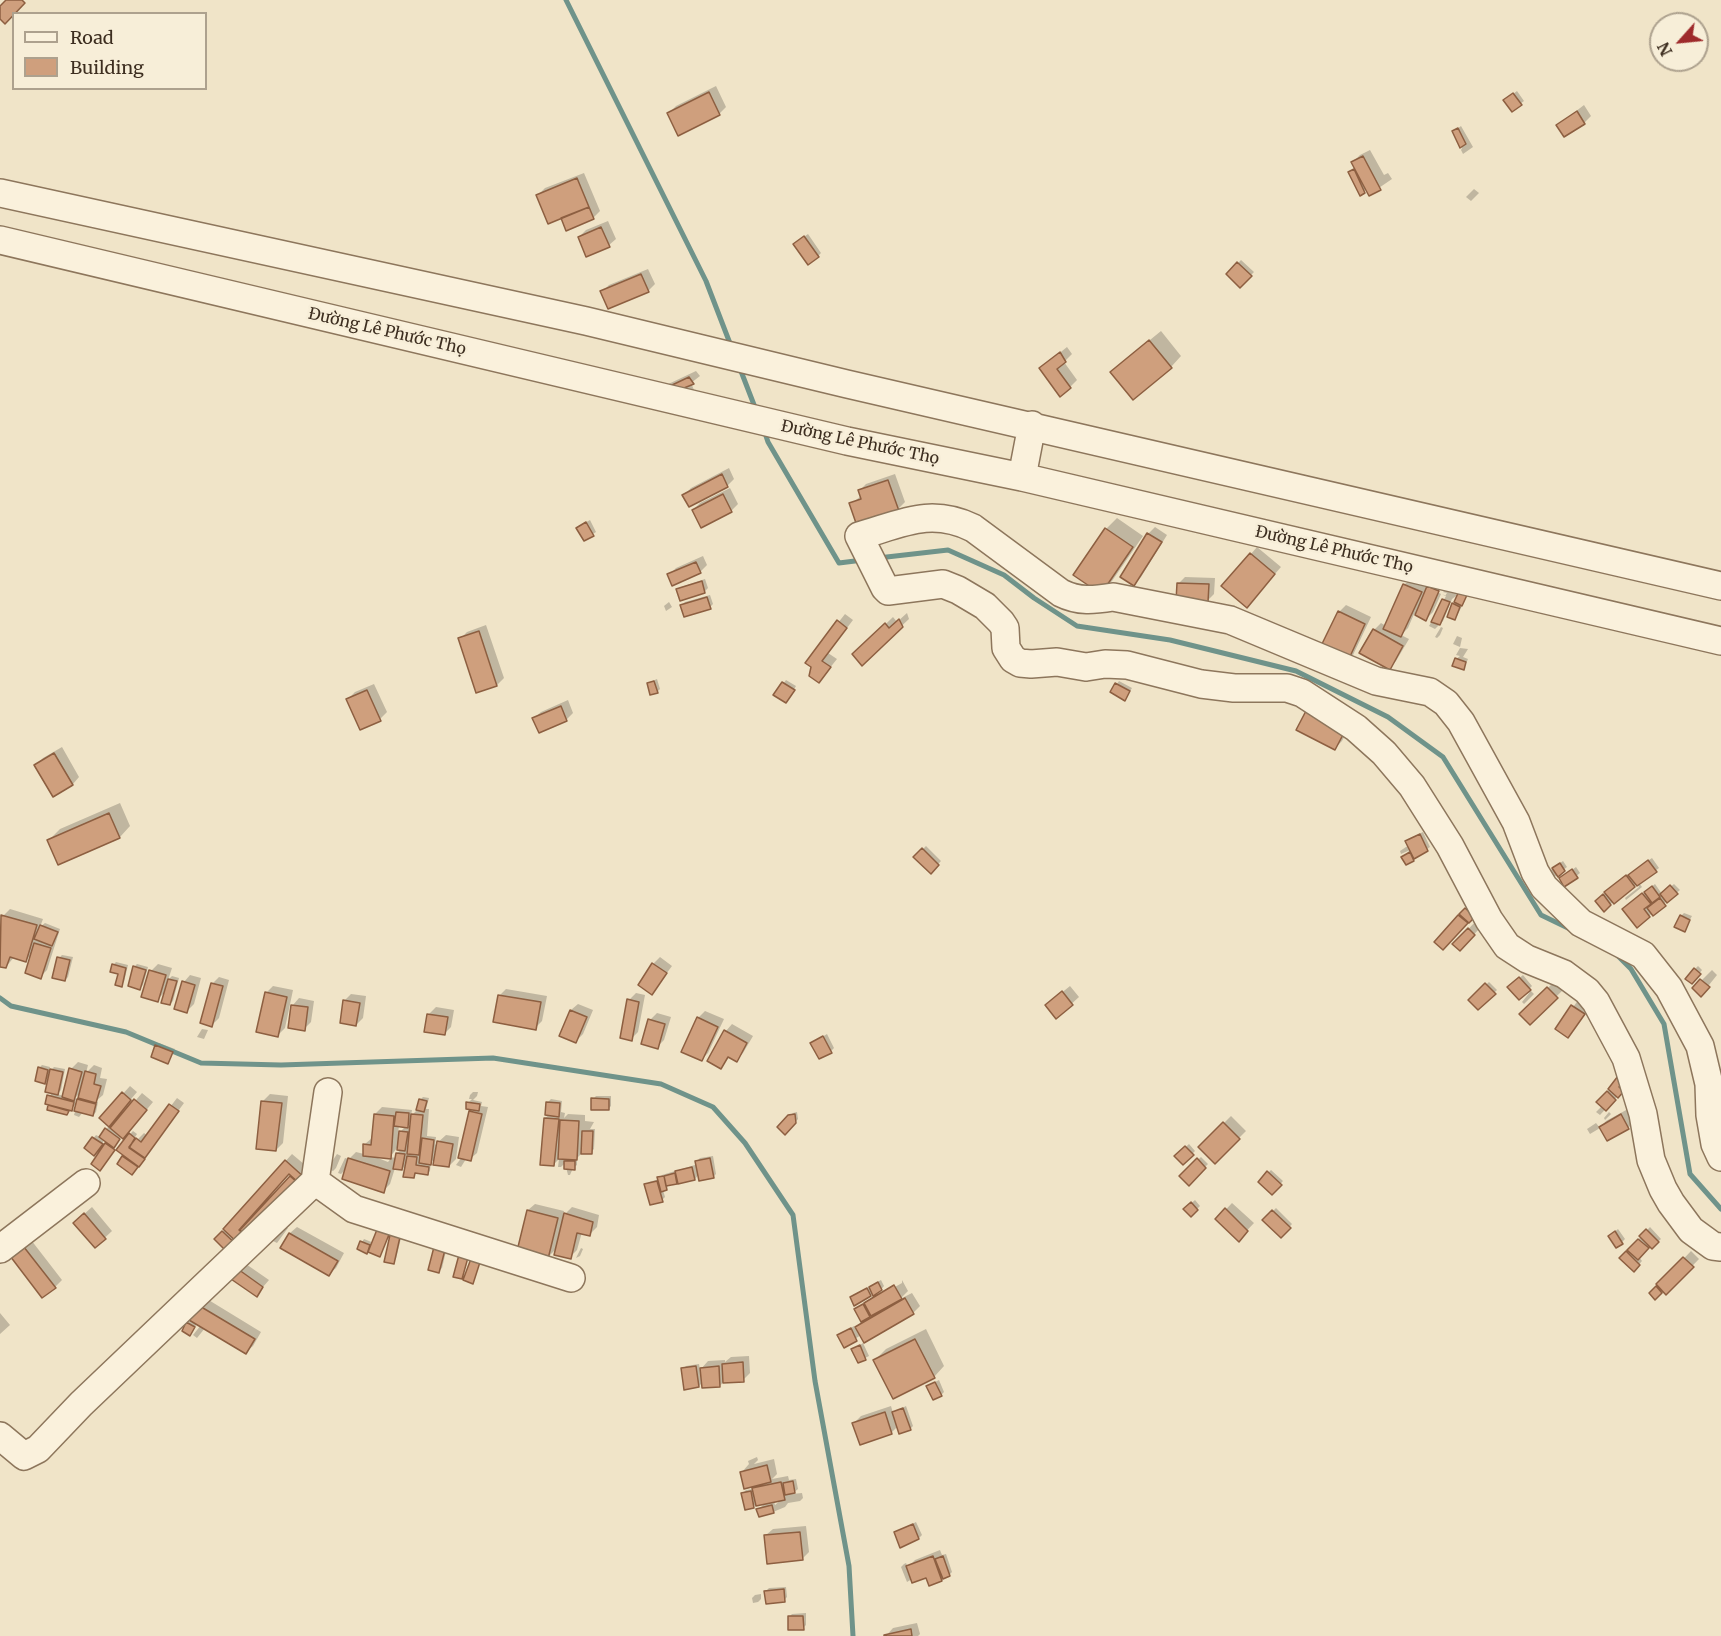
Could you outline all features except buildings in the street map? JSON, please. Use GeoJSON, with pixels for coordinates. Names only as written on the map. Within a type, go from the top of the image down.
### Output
{"type":"FeatureCollection","features":[{"type":"Feature","properties":{"kind":"street"},"geometry":{"type":"LineString","coordinates":[[0,193],[586,321],[846,384],[1032,425],[1721,586]]}},
{"type":"Feature","properties":{"kind":"street","name":"Đường Lê Phước Thọ"},"geometry":{"type":"LineString","coordinates":[[0,240],[847,441],[1022,477],[1721,641]]}},
{"type":"Feature","properties":{"kind":"street"},"geometry":{"type":"LineString","coordinates":[[1022,477],[1032,425]]}},
{"type":"Feature","properties":{"kind":"street"},"geometry":{"type":"LineString","coordinates":[[1721,1157],[1715,1144],[1710,1115],[1709,1083],[1700,1046],[1669,988],[1643,955],[1581,923],[1544,887],[1535,872],[1516,822],[1479,753],[1461,722],[1438,697],[1414,688],[1376,681],[1230,620],[1113,597],[1096,600],[1072,599],[973,528],[957,520],[927,517],[859,536],[888,591],[943,584],[972,598],[985,606],[1001,622],[1005,628],[1006,648],[1013,659],[1020,663],[1057,662],[1086,667],[1105,664],[1127,665],[1201,684],[1234,688],[1287,688],[1302,693],[1356,728],[1384,753],[1412,786],[1450,846],[1489,920],[1507,946],[1521,956],[1564,974],[1587,991],[1596,1002],[1626,1058],[1643,1114],[1651,1160],[1663,1189],[1691,1230],[1713,1246],[1721,1247]]}},
{"type":"Feature","properties":{"kind":"street"},"geometry":{"type":"LineString","coordinates":[[0,1436],[24,1456],[38,1449],[81,1404],[315,1180],[328,1092]]}},
{"type":"Feature","properties":{"kind":"street"},"geometry":{"type":"LineString","coordinates":[[315,1180],[354,1209],[571,1278]]}},
{"type":"Feature","properties":{"kind":"street"},"geometry":{"type":"LineString","coordinates":[[0,1249],[87,1183]]}},
{"type":"Feature","properties":{"kind":"waterway"},"geometry":{"type":"LineString","coordinates":[[566,0],[706,281],[731,346]]}},
{"type":"Feature","properties":{"kind":"waterway"},"geometry":{"type":"LineString","coordinates":[[739,366],[756,410]]}},
{"type":"Feature","properties":{"kind":"waterway"},"geometry":{"type":"LineString","coordinates":[[764,430],[768,442],[839,563],[863,560]]}},
{"type":"Feature","properties":{"kind":"waterway"},"geometry":{"type":"LineString","coordinates":[[878,558],[948,550],[1004,575],[1077,626],[1170,640],[1296,671],[1388,717],[1443,757],[1541,915],[1570,929]]}},
{"type":"Feature","properties":{"kind":"waterway"},"geometry":{"type":"LineString","coordinates":[[1615,953],[1631,969],[1664,1024],[1690,1174],[1721,1209]]}},
{"type":"Feature","properties":{"kind":"waterway"},"geometry":{"type":"LineString","coordinates":[[0,998],[11,1006],[126,1032],[201,1063],[281,1065],[493,1058],[661,1084],[713,1107],[745,1143],[793,1215],[815,1381],[849,1566],[853,1636]]}}]}
